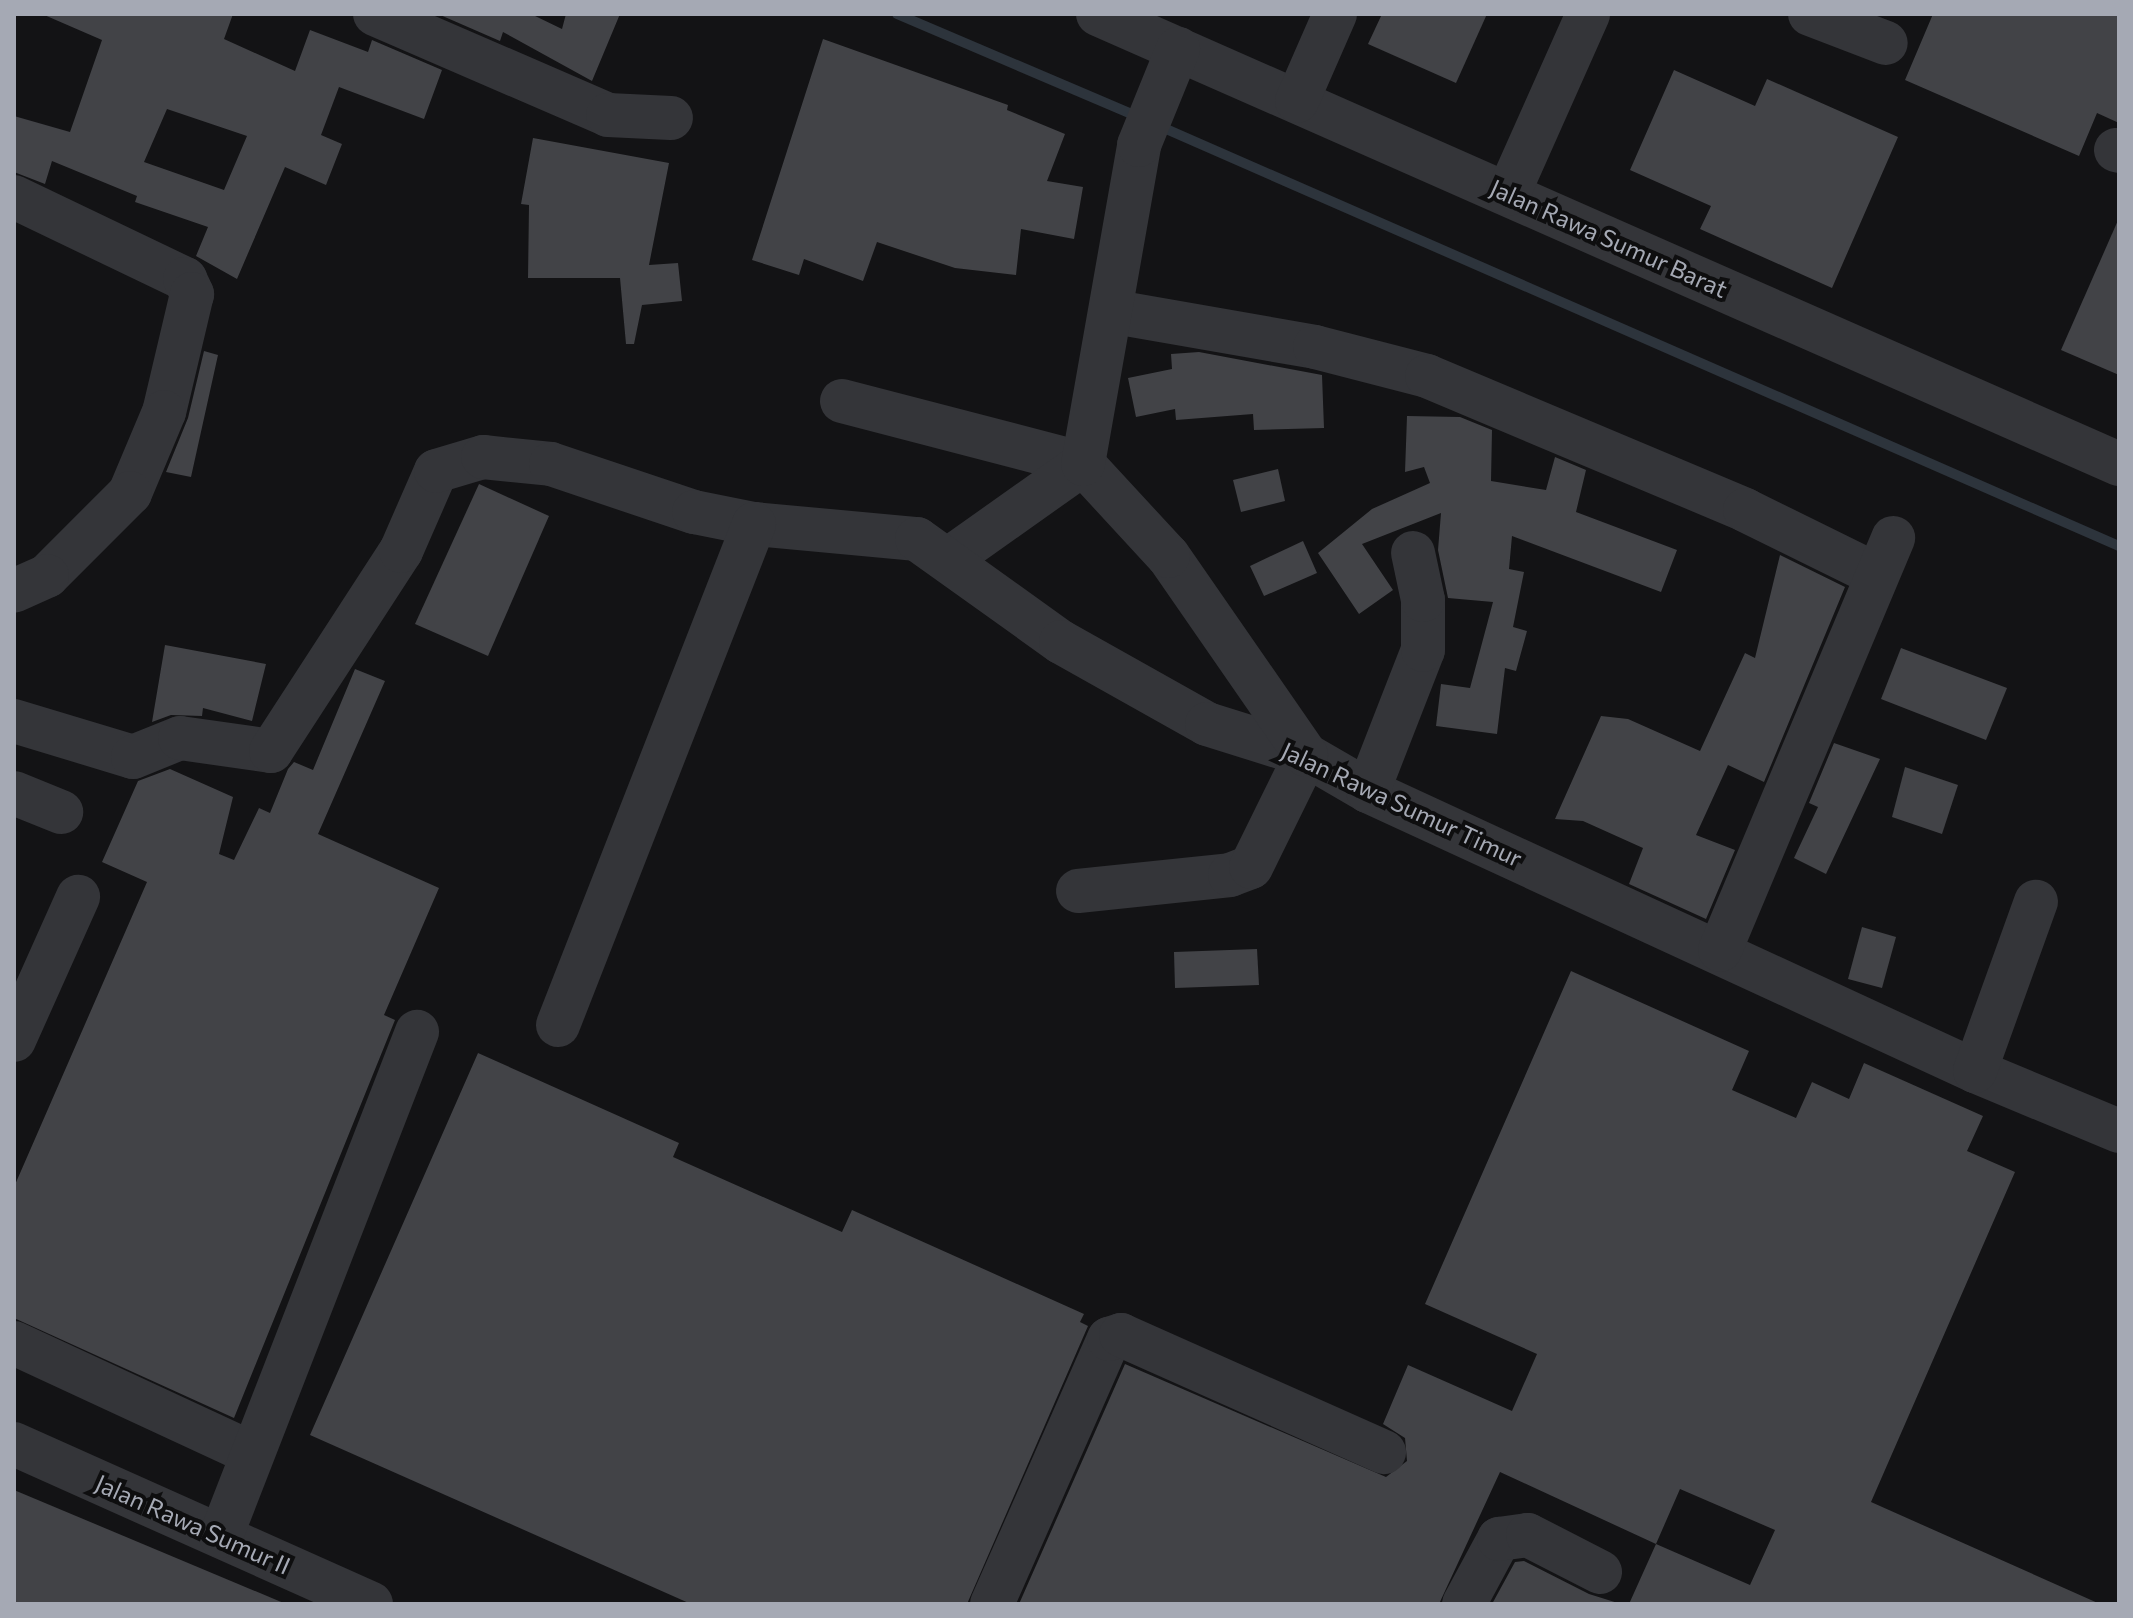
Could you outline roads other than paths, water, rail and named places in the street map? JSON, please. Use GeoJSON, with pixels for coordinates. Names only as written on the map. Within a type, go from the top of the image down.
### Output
{"type":"FeatureCollection","features":[{"type":"Feature","properties":{"kind":"street"},"geometry":{"type":"LineString","coordinates":[[375,14],[608,115],[671,118]]}},
{"type":"Feature","properties":{"kind":"street","name":"Jalan Rawa Sumur Barat"},"geometry":{"type":"LineString","coordinates":[[1098,14],[2119,464]]}},
{"type":"Feature","properties":{"kind":"street"},"geometry":{"type":"LineString","coordinates":[[1297,101],[1335,14]]}},
{"type":"Feature","properties":{"kind":"street"},"geometry":{"type":"LineString","coordinates":[[1508,194],[1588,14]]}},
{"type":"Feature","properties":{"kind":"street"},"geometry":{"type":"LineString","coordinates":[[1810,14],[1886,43]]}},
{"type":"Feature","properties":{"kind":"street"},"geometry":{"type":"LineString","coordinates":[[950,558],[1083,464],[1115,312],[1139,145],[1178,49]]}},
{"type":"Feature","properties":{"kind":"street"},"geometry":{"type":"LineString","coordinates":[[14,197],[185,279],[192,294],[164,412],[130,493],[47,576],[14,591]]}},
{"type":"Feature","properties":{"kind":"street"},"geometry":{"type":"LineString","coordinates":[[1115,312],[1315,347],[1427,376],[1745,510],[1885,556],[1720,950]]}},
{"type":"Feature","properties":{"kind":"street"},"geometry":{"type":"LineString","coordinates":[[842,401],[1083,464],[1168,556],[1306,755],[1251,867],[1230,875],[1078,891]]}},
{"type":"Feature","properties":{"kind":"street","name":"Jalan Rawa Sumur Timur"},"geometry":{"type":"LineString","coordinates":[[14,721],[133,757],[180,738],[226,739],[271,751],[401,551],[436,471],[483,457],[551,464],[694,512],[754,524],[917,539],[950,558],[1061,642],[1207,724],[1306,755],[1368,791],[1720,950],[1975,1071],[2119,1131]]}},
{"type":"Feature","properties":{"kind":"street"},"geometry":{"type":"LineString","coordinates":[[558,1025],[754,524]]}},
{"type":"Feature","properties":{"kind":"street"},"geometry":{"type":"LineString","coordinates":[[1368,791],[1423,650],[1423,600],[1413,553]]}},
{"type":"Feature","properties":{"kind":"street"},"geometry":{"type":"LineString","coordinates":[[14,793],[61,812]]}},
{"type":"Feature","properties":{"kind":"street"},"geometry":{"type":"LineString","coordinates":[[14,1040],[78,897]]}},
{"type":"Feature","properties":{"kind":"street"},"geometry":{"type":"LineString","coordinates":[[1975,1071],[2036,902]]}},
{"type":"Feature","properties":{"kind":"street"},"geometry":{"type":"LineString","coordinates":[[221,1536],[417,1032]]}},
{"type":"Feature","properties":{"kind":"street"},"geometry":{"type":"LineString","coordinates":[[992,1604],[1109,1339],[1121,1335],[1384,1452]]}},
{"type":"Feature","properties":{"kind":"street"},"geometry":{"type":"LineString","coordinates":[[14,1343],[251,1453]]}},
{"type":"Feature","properties":{"kind":"street","name":"Jalan Rawa Sumur II"},"geometry":{"type":"LineString","coordinates":[[14,1444],[371,1604]]}},
{"type":"Feature","properties":{"kind":"street"},"geometry":{"type":"LineString","coordinates":[[1464,1604],[1499,1539],[1528,1535],[1600,1572]]}},
{"type":"Feature","properties":{"kind":"waterway"},"geometry":{"type":"LineString","coordinates":[[897,14],[1139,117]]}},
{"type":"Feature","properties":{"kind":"waterway"},"geometry":{"type":"LineString","coordinates":[[1157,125],[2119,546]]}}]}
